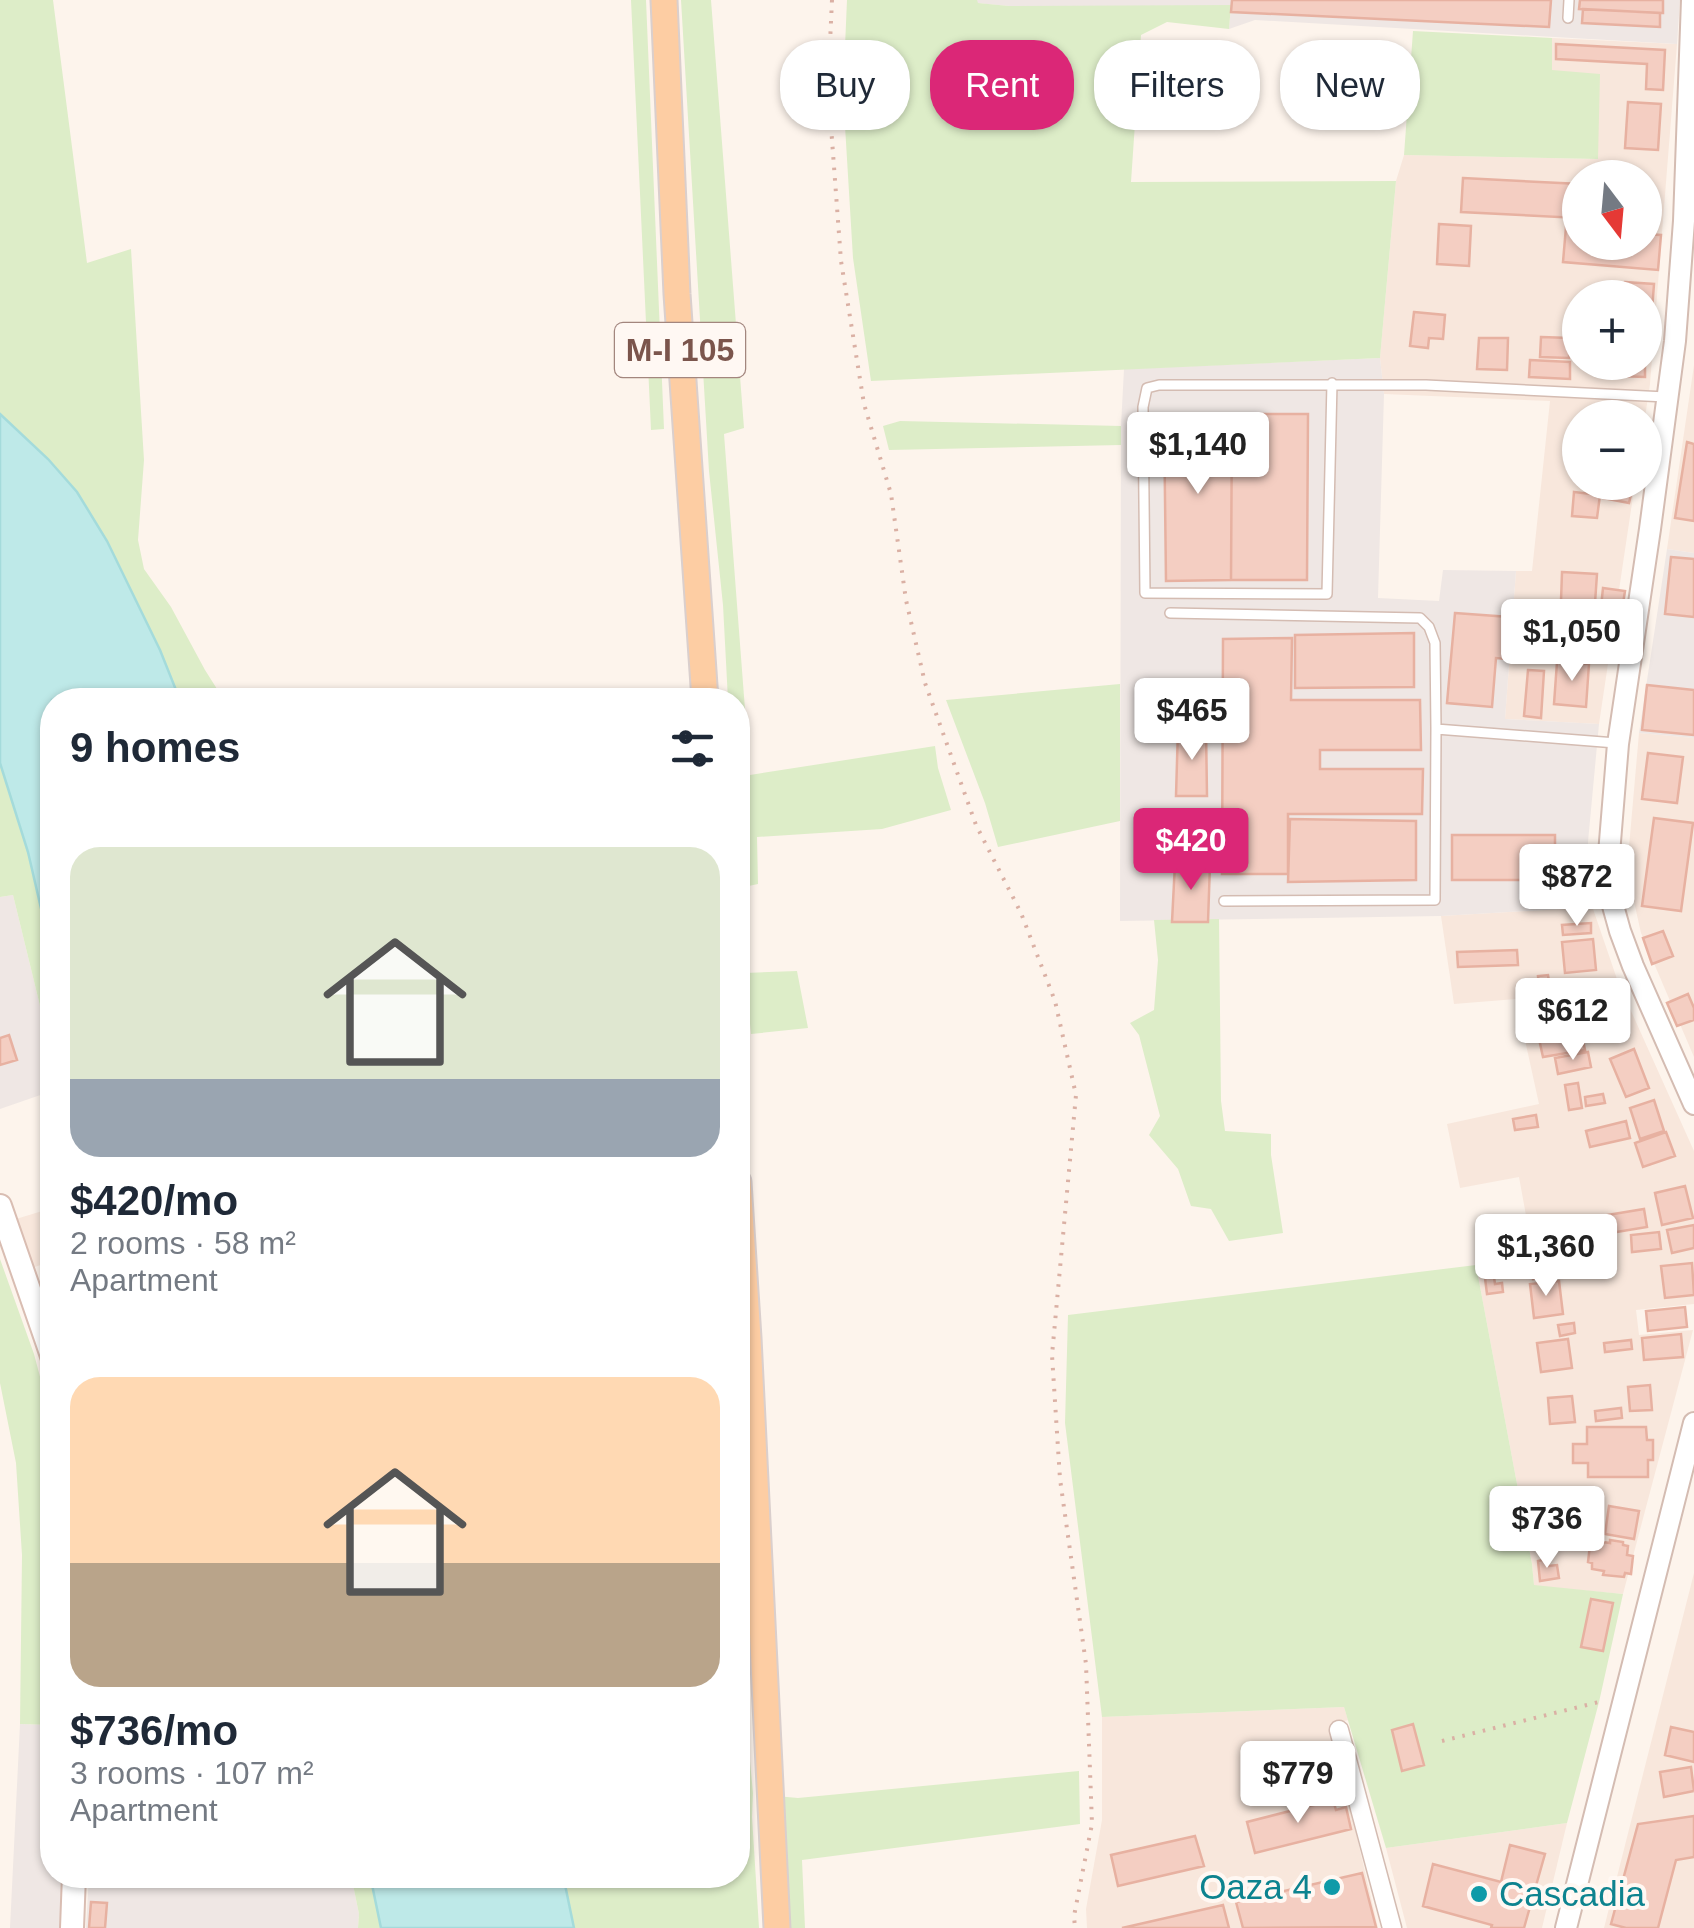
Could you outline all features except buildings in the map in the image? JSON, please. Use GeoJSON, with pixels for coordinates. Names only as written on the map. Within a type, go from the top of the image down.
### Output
{"type":"FeatureCollection","features":[{"type":"Feature","properties":{"kind":"main road","name":"M-I 105"},"geometry":{"type":"LineString","coordinates":[[664,0],[676,294],[703,688]]}},
{"type":"Feature","properties":{"kind":"main road"},"geometry":{"type":"LineString","coordinates":[[0,1206],[40,1321]]}},
{"type":"Feature","properties":{"kind":"main road"},"geometry":{"type":"LineString","coordinates":[[750,1379],[777,1928]]}},
{"type":"Feature","properties":{"kind":"main road"},"geometry":{"type":"LineString","coordinates":[[72,1928],[74,1888]]}},
{"type":"Feature","properties":{"kind":"street"},"geometry":{"type":"LineString","coordinates":[[1692,0],[1689,222],[1669,397],[1618,744],[1609,839],[1610,895],[1620,931],[1694,1104]]}},
{"type":"Feature","properties":{"kind":"street"},"geometry":{"type":"LineString","coordinates":[[1566,1928],[1694,1423]]}},
{"type":"Feature","properties":{"kind":"street"},"geometry":{"type":"LineString","coordinates":[[1340,1730],[1392,1928]]}},
{"type":"Feature","properties":{"kind":"lane"},"geometry":{"type":"LineString","coordinates":[[1568,18],[1569,0]]}},
{"type":"Feature","properties":{"kind":"lane"},"geometry":{"type":"LineString","coordinates":[[1332,383],[1328,594],[1145,593],[1143,407],[1148,388],[1332,383],[1426,384],[1669,397]]}},
{"type":"Feature","properties":{"kind":"lane"},"geometry":{"type":"LineString","coordinates":[[1170,614],[1420,618],[1430,626],[1435,643],[1434,900],[1224,901]]}},
{"type":"Feature","properties":{"kind":"lane"},"geometry":{"type":"LineString","coordinates":[[1436,729],[1618,744]]}},
{"type":"Feature","properties":{"kind":"path"},"geometry":{"type":"LineString","coordinates":[[832,0],[828,86],[841,261],[864,404],[891,494],[906,600],[925,684],[976,825],[1021,913],[1055,1001],[1076,1095],[1052,1355],[1060,1479],[1086,1664],[1092,1824],[1075,1928]]}},
{"type":"Feature","properties":{"kind":"path"},"geometry":{"type":"LineString","coordinates":[[1442,1741],[1604,1703]]}},
{"type":"Feature","properties":{"kind":"shaded area"},"geometry":{"type":"Polygon","coordinates":[[[977,0],[1680,0],[1677,44],[1255,20],[1229,29],[1231,6],[1009,6],[977,0]]]}},
{"type":"Feature","properties":{"kind":"shaded area"},"geometry":{"type":"Polygon","coordinates":[[[1552,38],[1677,44],[1662,233],[1662,160],[1562,160],[1562,260],[1660,260],[1658,280],[1562,280],[1562,380],[1650,380],[1648,400],[1562,400],[1562,500],[1632,500],[1599,724],[1505,719],[1516,571],[1532,571],[1550,401],[1384,394],[1380,358],[1396,181],[1404,155],[1598,159],[1552,70],[1552,38]]]}},
{"type":"Feature","properties":{"kind":"shaded area"},"geometry":{"type":"Polygon","coordinates":[[[1380,358],[1384,394],[1378,598],[1439,601],[1443,570],[1516,571],[1505,719],[1599,724],[1588,842],[1591,903],[1580,908],[1441,916],[1120,921],[1124,369],[1380,358]]]}},
{"type":"Feature","properties":{"kind":"shaded area"},"geometry":{"type":"Polygon","coordinates":[[[1694,365],[1694,553],[1667,549],[1694,365]]]}},
{"type":"Feature","properties":{"kind":"shaded area"},"geometry":{"type":"Polygon","coordinates":[[[1667,549],[1694,553],[1694,738],[1639,733],[1667,549]]]}},
{"type":"Feature","properties":{"kind":"shaded area"},"geometry":{"type":"Polygon","coordinates":[[[1639,733],[1694,738],[1694,1057],[1641,933],[1627,870],[1639,733]]]}},
{"type":"Feature","properties":{"kind":"shaded area"},"geometry":{"type":"Polygon","coordinates":[[[13,895],[40,1006],[40,1095],[0,1109],[0,897],[13,895]]]}},
{"type":"Feature","properties":{"kind":"shaded area"},"geometry":{"type":"Polygon","coordinates":[[[1591,903],[1618,982],[1694,1151],[1694,1304],[1636,1310],[1639,1335],[1693,1330],[1623,1594],[1534,1586],[1476,1265],[1533,1254],[1519,1177],[1460,1188],[1447,1124],[1539,1104],[1516,999],[1454,1004],[1441,916],[1579,908],[1591,903]]]}},
{"type":"Feature","properties":{"kind":"shaded area"},"geometry":{"type":"Polygon","coordinates":[[[40,1212],[40,1265],[32,1268],[16,1219],[40,1212]]]}},
{"type":"Feature","properties":{"kind":"shaded area"},"geometry":{"type":"Polygon","coordinates":[[[1694,1573],[1694,1928],[1604,1928],[1694,1573]]]}},
{"type":"Feature","properties":{"kind":"shaded area"},"geometry":{"type":"Polygon","coordinates":[[[1344,1707],[1348,1720],[1331,1725],[1378,1928],[1087,1928],[1086,1909],[1102,1820],[1102,1717],[1344,1707]]]}},
{"type":"Feature","properties":{"kind":"shaded area"},"geometry":{"type":"Polygon","coordinates":[[[20,1724],[40,1725],[40,1888],[63,1888],[61,1928],[10,1928],[20,1724]]]}},
{"type":"Feature","properties":{"kind":"shaded area"},"geometry":{"type":"Polygon","coordinates":[[[1567,1823],[1542,1928],[1407,1928],[1386,1848],[1567,1823]]]}},
{"type":"Feature","properties":{"kind":"shaded area"},"geometry":{"type":"Polygon","coordinates":[[[88,1888],[354,1888],[359,1914],[358,1928],[86,1928],[88,1888]]]}},
{"type":"Feature","properties":{"kind":"green space"},"geometry":{"type":"Polygon","coordinates":[[[0,0],[53,0],[87,263],[131,249],[144,460],[138,540],[144,569],[171,607],[216,688],[175,688],[107,541],[77,492],[0,414],[0,0]]]}},
{"type":"Feature","properties":{"kind":"green space"},"geometry":{"type":"Polygon","coordinates":[[[631,0],[646,0],[664,429],[651,430],[631,0]]]}},
{"type":"Feature","properties":{"kind":"green space"},"geometry":{"type":"Polygon","coordinates":[[[681,0],[711,0],[744,428],[724,434],[743,688],[727,688],[709,471],[681,0]]]}},
{"type":"Feature","properties":{"kind":"green space"},"geometry":{"type":"Polygon","coordinates":[[[847,0],[977,0],[1009,6],[1231,5],[1229,29],[1167,22],[1141,35],[1141,40],[1094,40],[1094,130],[1135,130],[1131,182],[1396,181],[1380,358],[871,381],[853,258],[845,130],[910,130],[910,40],[845,40],[847,0]]]}},
{"type":"Feature","properties":{"kind":"green space"},"geometry":{"type":"Polygon","coordinates":[[[1413,31],[1552,38],[1552,70],[1600,74],[1598,159],[1404,155],[1406,130],[1420,130],[1420,40],[1412,40],[1413,31]]]}},
{"type":"Feature","properties":{"kind":"green space"},"geometry":{"type":"Polygon","coordinates":[[[900,421],[1121,426],[1121,445],[889,450],[883,426],[900,421]]]}},
{"type":"Feature","properties":{"kind":"green space"},"geometry":{"type":"Polygon","coordinates":[[[1120,684],[1120,821],[998,847],[946,700],[1120,684]]]}},
{"type":"Feature","properties":{"kind":"green space"},"geometry":{"type":"Polygon","coordinates":[[[935,746],[951,810],[882,829],[757,837],[758,884],[750,886],[750,775],[935,746]]]}},
{"type":"Feature","properties":{"kind":"green space"},"geometry":{"type":"Polygon","coordinates":[[[0,764],[40,904],[40,1006],[13,895],[0,897],[0,764]]]}},
{"type":"Feature","properties":{"kind":"green space"},"geometry":{"type":"Polygon","coordinates":[[[1219,919],[1221,1101],[1225,1131],[1271,1134],[1283,1233],[1229,1241],[1211,1209],[1191,1206],[1178,1169],[1149,1135],[1160,1116],[1139,1035],[1130,1023],[1154,1010],[1158,960],[1154,920],[1219,919]]]}},
{"type":"Feature","properties":{"kind":"green space"},"geometry":{"type":"Polygon","coordinates":[[[797,971],[808,1028],[751,1034],[750,973],[797,971]]]}},
{"type":"Feature","properties":{"kind":"green space"},"geometry":{"type":"Polygon","coordinates":[[[0,1259],[40,1377],[40,1725],[20,1724],[22,1555],[16,1463],[0,1383],[0,1259]]]}},
{"type":"Feature","properties":{"kind":"green space"},"geometry":{"type":"Polygon","coordinates":[[[1476,1265],[1534,1585],[1623,1594],[1567,1823],[1386,1848],[1344,1707],[1102,1717],[1065,1423],[1068,1315],[1476,1265]]]}},
{"type":"Feature","properties":{"kind":"green space"},"geometry":{"type":"Polygon","coordinates":[[[750,1761],[759,1928],[574,1928],[566,1888],[750,1888],[750,1761]]]}},
{"type":"Feature","properties":{"kind":"green space"},"geometry":{"type":"Polygon","coordinates":[[[1079,1771],[1080,1824],[802,1860],[805,1928],[785,1928],[776,1796],[798,1798],[1079,1771]]]}},
{"type":"Feature","properties":{"kind":"green space"},"geometry":{"type":"Polygon","coordinates":[[[354,1888],[373,1888],[381,1928],[358,1928],[354,1888]]]}},
{"type":"Feature","properties":{"kind":"water"},"geometry":{"type":"Polygon","coordinates":[[[0,414],[77,492],[107,541],[175,688],[40,688],[40,904],[0,763],[0,414]]]}},
{"type":"Feature","properties":{"kind":"water"},"geometry":{"type":"Polygon","coordinates":[[[373,1888],[566,1888],[574,1928],[381,1928],[373,1888]]]}},
{"type":"Feature","properties":{"kind":"place","name":"Oaza 4"},"geometry":{"type":"Point","coordinates":[1332,1887]}},
{"type":"Feature","properties":{"kind":"place","name":"Cascadia"},"geometry":{"type":"Point","coordinates":[1479,1894]}}]}
